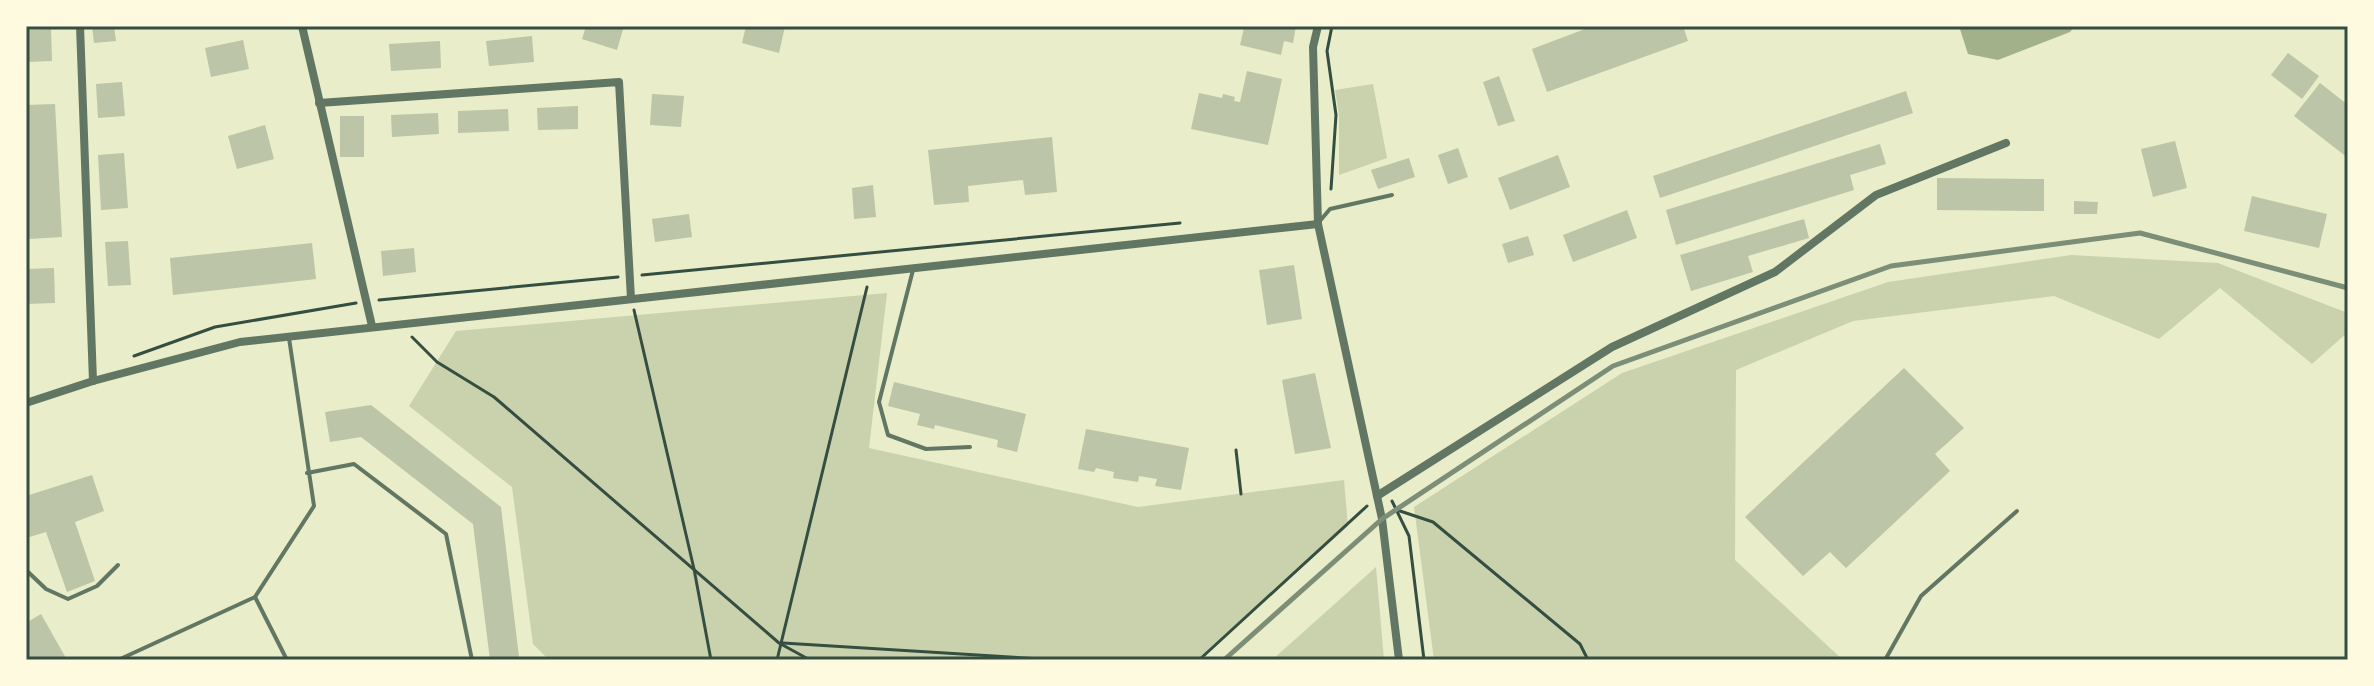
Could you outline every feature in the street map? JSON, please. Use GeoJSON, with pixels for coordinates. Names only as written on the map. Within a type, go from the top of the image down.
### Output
{"type":"FeatureCollection","features":[{"type":"Feature","properties":{"kind":"street"},"geometry":{"type":"LineString","coordinates":[[80,26],[93,381]]}},
{"type":"Feature","properties":{"kind":"street"},"geometry":{"type":"LineString","coordinates":[[302,26],[372,326]]}},
{"type":"Feature","properties":{"kind":"street"},"geometry":{"type":"LineString","coordinates":[[1318,26],[1313,47],[1318,224],[1381,493],[1399,660]]}},
{"type":"Feature","properties":{"kind":"street"},"geometry":{"type":"LineString","coordinates":[[319,103],[619,82],[631,299]]}},
{"type":"Feature","properties":{"kind":"street"},"geometry":{"type":"LineString","coordinates":[[1381,493],[1612,347],[1775,272],[1876,195],[2006,143]]}},
{"type":"Feature","properties":{"kind":"street"},"geometry":{"type":"LineString","coordinates":[[26,403],[93,381],[240,342],[1318,224]]}},
{"type":"Feature","properties":{"kind":"lane"},"geometry":{"type":"LineString","coordinates":[[1318,224],[1330,209],[1392,195]]}},
{"type":"Feature","properties":{"kind":"lane"},"geometry":{"type":"LineString","coordinates":[[913,270],[879,402],[888,435],[926,449],[970,447]]}},
{"type":"Feature","properties":{"kind":"lane"},"geometry":{"type":"LineString","coordinates":[[118,660],[255,597],[314,506],[288,336]]}},
{"type":"Feature","properties":{"kind":"lane"},"geometry":{"type":"LineString","coordinates":[[307,473],[354,464],[446,534],[472,660]]}},
{"type":"Feature","properties":{"kind":"lane"},"geometry":{"type":"LineString","coordinates":[[1885,660],[1921,596],[2017,511]]}},
{"type":"Feature","properties":{"kind":"lane"},"geometry":{"type":"LineString","coordinates":[[26,570],[46,589],[68,599],[97,586],[118,565]]}},
{"type":"Feature","properties":{"kind":"lane"},"geometry":{"type":"LineString","coordinates":[[255,597],[287,660]]}},
{"type":"Feature","properties":{"kind":"path"},"geometry":{"type":"LineString","coordinates":[[1330,209],[1336,115],[1327,51],[1332,26]]}},
{"type":"Feature","properties":{"kind":"path"},"geometry":{"type":"LineString","coordinates":[[133,356],[215,327],[366,301],[1180,223]]}},
{"type":"Feature","properties":{"kind":"path"},"geometry":{"type":"LineString","coordinates":[[777,660],[870,274]]}},
{"type":"Feature","properties":{"kind":"path"},"geometry":{"type":"LineString","coordinates":[[631,299],[694,569],[711,660]]}},
{"type":"Feature","properties":{"kind":"path"},"geometry":{"type":"LineString","coordinates":[[398,323],[437,362],[494,397],[779,643],[810,660]]}},
{"type":"Feature","properties":{"kind":"path"},"geometry":{"type":"LineString","coordinates":[[1236,450],[1241,494]]}},
{"type":"Feature","properties":{"kind":"path"},"geometry":{"type":"LineString","coordinates":[[1199,660],[1381,493],[1397,510],[1409,536],[1424,660]]}},
{"type":"Feature","properties":{"kind":"path"},"geometry":{"type":"LineString","coordinates":[[1397,510],[1433,522],[1580,644],[1588,660]]}},
{"type":"Feature","properties":{"kind":"path"},"geometry":{"type":"LineString","coordinates":[[779,643],[1058,660]]}},
{"type":"Feature","properties":{"kind":"shaded area"},"geometry":{"type":"Polygon","coordinates":[[[1959,26],[2075,26],[2070,32],[1998,60],[1968,54],[1959,26]]]}},
{"type":"Feature","properties":{"kind":"shaded area"},"geometry":{"type":"Polygon","coordinates":[[[1373,84],[1387,158],[1339,175],[1339,115],[1335,90],[1373,84]]]}},
{"type":"Feature","properties":{"kind":"shaded area"},"geometry":{"type":"Polygon","coordinates":[[[2071,255],[2218,263],[2348,313],[2348,332],[2312,364],[2220,288],[2159,339],[2054,296],[1853,321],[1736,370],[1735,560],[1843,660],[1434,660],[1414,507],[1622,373],[1888,282],[2071,255]]]}},
{"type":"Feature","properties":{"kind":"shaded area"},"geometry":{"type":"Polygon","coordinates":[[[887,293],[869,448],[1138,507],[1344,480],[1348,526],[1199,660],[549,660],[533,644],[512,487],[409,406],[456,331],[887,293]]]}},
{"type":"Feature","properties":{"kind":"shaded area"},"geometry":{"type":"Polygon","coordinates":[[[1376,567],[1384,660],[1272,660],[1376,567]]]}},
{"type":"Feature","properties":{"kind":"building"},"geometry":{"type":"Polygon","coordinates":[[[92,26],[114,26],[116,41],[94,43],[92,26]]]}},
{"type":"Feature","properties":{"kind":"building"},"geometry":{"type":"Polygon","coordinates":[[[586,26],[624,26],[617,50],[582,39],[586,26]]]}},
{"type":"Feature","properties":{"kind":"building"},"geometry":{"type":"Polygon","coordinates":[[[746,26],[785,26],[779,53],[742,43],[746,26]]]}},
{"type":"Feature","properties":{"kind":"building"},"geometry":{"type":"Polygon","coordinates":[[[1251,26],[1296,26],[1293,43],[1284,41],[1281,55],[1240,45],[1244,28],[1250,29],[1251,26]]]}},
{"type":"Feature","properties":{"kind":"building"},"geometry":{"type":"Polygon","coordinates":[[[1593,26],[1683,26],[1688,41],[1547,92],[1532,49],[1593,26]]]}},
{"type":"Feature","properties":{"kind":"building"},"geometry":{"type":"Polygon","coordinates":[[[51,29],[52,61],[26,62],[26,30],[51,29]]]}},
{"type":"Feature","properties":{"kind":"building"},"geometry":{"type":"Polygon","coordinates":[[[532,36],[534,62],[489,66],[486,41],[532,36]]]}},
{"type":"Feature","properties":{"kind":"building"},"geometry":{"type":"Polygon","coordinates":[[[243,40],[249,69],[211,77],[205,48],[243,40]]]}},
{"type":"Feature","properties":{"kind":"building"},"geometry":{"type":"Polygon","coordinates":[[[440,41],[441,68],[391,71],[389,44],[440,41]]]}},
{"type":"Feature","properties":{"kind":"building"},"geometry":{"type":"Polygon","coordinates":[[[2288,53],[2319,76],[2302,99],[2271,75],[2288,53]]]}},
{"type":"Feature","properties":{"kind":"building"},"geometry":{"type":"Polygon","coordinates":[[[1247,71],[1282,79],[1268,145],[1191,129],[1199,93],[1222,98],[1223,94],[1240,102],[1247,71]]]}},
{"type":"Feature","properties":{"kind":"building"},"geometry":{"type":"Polygon","coordinates":[[[1499,76],[1515,121],[1498,126],[1483,82],[1499,76]]]}},
{"type":"Feature","properties":{"kind":"building"},"geometry":{"type":"Polygon","coordinates":[[[122,82],[125,116],[98,118],[96,84],[122,82]]]}},
{"type":"Feature","properties":{"kind":"building"},"geometry":{"type":"Polygon","coordinates":[[[2320,83],[2348,105],[2348,158],[2294,116],[2320,83]]]}},
{"type":"Feature","properties":{"kind":"building"},"geometry":{"type":"Polygon","coordinates":[[[1906,91],[1913,113],[1660,198],[1653,176],[1906,91]]]}},
{"type":"Feature","properties":{"kind":"building"},"geometry":{"type":"Polygon","coordinates":[[[652,94],[684,96],[681,127],[650,125],[652,94]]]}},
{"type":"Feature","properties":{"kind":"building"},"geometry":{"type":"Polygon","coordinates":[[[55,104],[62,237],[29,239],[26,105],[55,104]]]}},
{"type":"Feature","properties":{"kind":"building"},"geometry":{"type":"Polygon","coordinates":[[[578,106],[578,129],[538,130],[537,108],[578,106]]]}},
{"type":"Feature","properties":{"kind":"building"},"geometry":{"type":"Polygon","coordinates":[[[508,109],[509,131],[458,133],[458,111],[508,109]]]}},
{"type":"Feature","properties":{"kind":"building"},"geometry":{"type":"Polygon","coordinates":[[[438,113],[439,134],[392,137],[391,115],[438,113]]]}},
{"type":"Feature","properties":{"kind":"building"},"geometry":{"type":"Polygon","coordinates":[[[340,116],[364,116],[364,157],[340,157],[340,116]]]}},
{"type":"Feature","properties":{"kind":"building"},"geometry":{"type":"Polygon","coordinates":[[[265,125],[274,159],[237,169],[228,136],[265,125]]]}},
{"type":"Feature","properties":{"kind":"building"},"geometry":{"type":"Polygon","coordinates":[[[1052,137],[1057,192],[1025,195],[1023,180],[968,186],[969,202],[934,205],[928,150],[1052,137]]]}},
{"type":"Feature","properties":{"kind":"building"},"geometry":{"type":"Polygon","coordinates":[[[2175,141],[2187,188],[2153,197],[2141,149],[2175,141]]]}},
{"type":"Feature","properties":{"kind":"building"},"geometry":{"type":"Polygon","coordinates":[[[1880,144],[1886,164],[1850,175],[1854,190],[1676,245],[1666,210],[1880,144]]]}},
{"type":"Feature","properties":{"kind":"building"},"geometry":{"type":"Polygon","coordinates":[[[1458,148],[1468,177],[1448,184],[1438,155],[1458,148]]]}},
{"type":"Feature","properties":{"kind":"building"},"geometry":{"type":"Polygon","coordinates":[[[124,153],[128,208],[101,210],[98,155],[124,153]]]}},
{"type":"Feature","properties":{"kind":"building"},"geometry":{"type":"Polygon","coordinates":[[[1558,155],[1570,187],[1510,210],[1498,178],[1558,155]]]}},
{"type":"Feature","properties":{"kind":"building"},"geometry":{"type":"Polygon","coordinates":[[[1409,158],[1415,177],[1378,189],[1371,170],[1409,158]]]}},
{"type":"Feature","properties":{"kind":"building"},"geometry":{"type":"Polygon","coordinates":[[[1937,178],[2044,179],[2044,211],[1937,210],[1937,178]]]}},
{"type":"Feature","properties":{"kind":"building"},"geometry":{"type":"Polygon","coordinates":[[[873,185],[876,217],[854,219],[852,188],[873,185]]]}},
{"type":"Feature","properties":{"kind":"building"},"geometry":{"type":"Polygon","coordinates":[[[2252,196],[2327,214],[2319,248],[2244,231],[2252,196]]]}},
{"type":"Feature","properties":{"kind":"building"},"geometry":{"type":"Polygon","coordinates":[[[2074,201],[2098,202],[2097,214],[2074,214],[2074,201]]]}},
{"type":"Feature","properties":{"kind":"building"},"geometry":{"type":"Polygon","coordinates":[[[1627,210],[1637,238],[1573,262],[1563,235],[1627,210]]]}},
{"type":"Feature","properties":{"kind":"building"},"geometry":{"type":"Polygon","coordinates":[[[689,214],[692,237],[655,242],[652,219],[689,214]]]}},
{"type":"Feature","properties":{"kind":"building"},"geometry":{"type":"Polygon","coordinates":[[[1804,219],[1809,238],[1748,256],[1753,272],[1691,291],[1680,255],[1804,219]]]}},
{"type":"Feature","properties":{"kind":"building"},"geometry":{"type":"Polygon","coordinates":[[[1528,236],[1534,255],[1508,263],[1502,244],[1528,236]]]}},
{"type":"Feature","properties":{"kind":"building"},"geometry":{"type":"Polygon","coordinates":[[[128,241],[131,285],[108,286],[105,242],[128,241]]]}},
{"type":"Feature","properties":{"kind":"building"},"geometry":{"type":"Polygon","coordinates":[[[312,243],[316,279],[173,295],[170,258],[312,243]]]}},
{"type":"Feature","properties":{"kind":"building"},"geometry":{"type":"Polygon","coordinates":[[[414,248],[416,272],[383,276],[381,251],[414,248]]]}},
{"type":"Feature","properties":{"kind":"building"},"geometry":{"type":"Polygon","coordinates":[[[1294,265],[1302,319],[1267,325],[1259,270],[1294,265]]]}},
{"type":"Feature","properties":{"kind":"building"},"geometry":{"type":"Polygon","coordinates":[[[54,268],[55,303],[26,304],[26,269],[54,268]]]}},
{"type":"Feature","properties":{"kind":"building"},"geometry":{"type":"Polygon","coordinates":[[[1904,368],[1964,428],[1935,454],[1950,471],[1846,568],[1830,552],[1803,576],[1745,517],[1904,368]]]}},
{"type":"Feature","properties":{"kind":"building"},"geometry":{"type":"Polygon","coordinates":[[[1315,373],[1331,448],[1295,454],[1282,380],[1315,373]]]}},
{"type":"Feature","properties":{"kind":"building"},"geometry":{"type":"Polygon","coordinates":[[[894,382],[1026,414],[1017,452],[997,447],[998,440],[935,425],[934,429],[917,425],[920,414],[888,406],[894,382]]]}},
{"type":"Feature","properties":{"kind":"building"},"geometry":{"type":"Polygon","coordinates":[[[371,405],[501,507],[519,657],[523,660],[490,660],[473,524],[361,437],[330,442],[325,412],[371,405]]]}},
{"type":"Feature","properties":{"kind":"building"},"geometry":{"type":"Polygon","coordinates":[[[1086,429],[1189,448],[1181,490],[1155,486],[1157,479],[1139,476],[1138,482],[1113,478],[1114,472],[1096,468],[1094,472],[1078,469],[1086,429]]]}},
{"type":"Feature","properties":{"kind":"building"},"geometry":{"type":"Polygon","coordinates":[[[92,475],[104,511],[75,522],[95,581],[67,592],[46,532],[26,538],[26,496],[92,475]]]}},
{"type":"Feature","properties":{"kind":"building"},"geometry":{"type":"Polygon","coordinates":[[[41,614],[67,660],[26,660],[26,623],[41,614]]]}},
{"type":"Feature","properties":{"kind":"railway"},"geometry":{"type":"LineString","coordinates":[[1224,660],[1382,519],[1613,366],[1891,266],[2140,233],[2348,288]]}}]}
